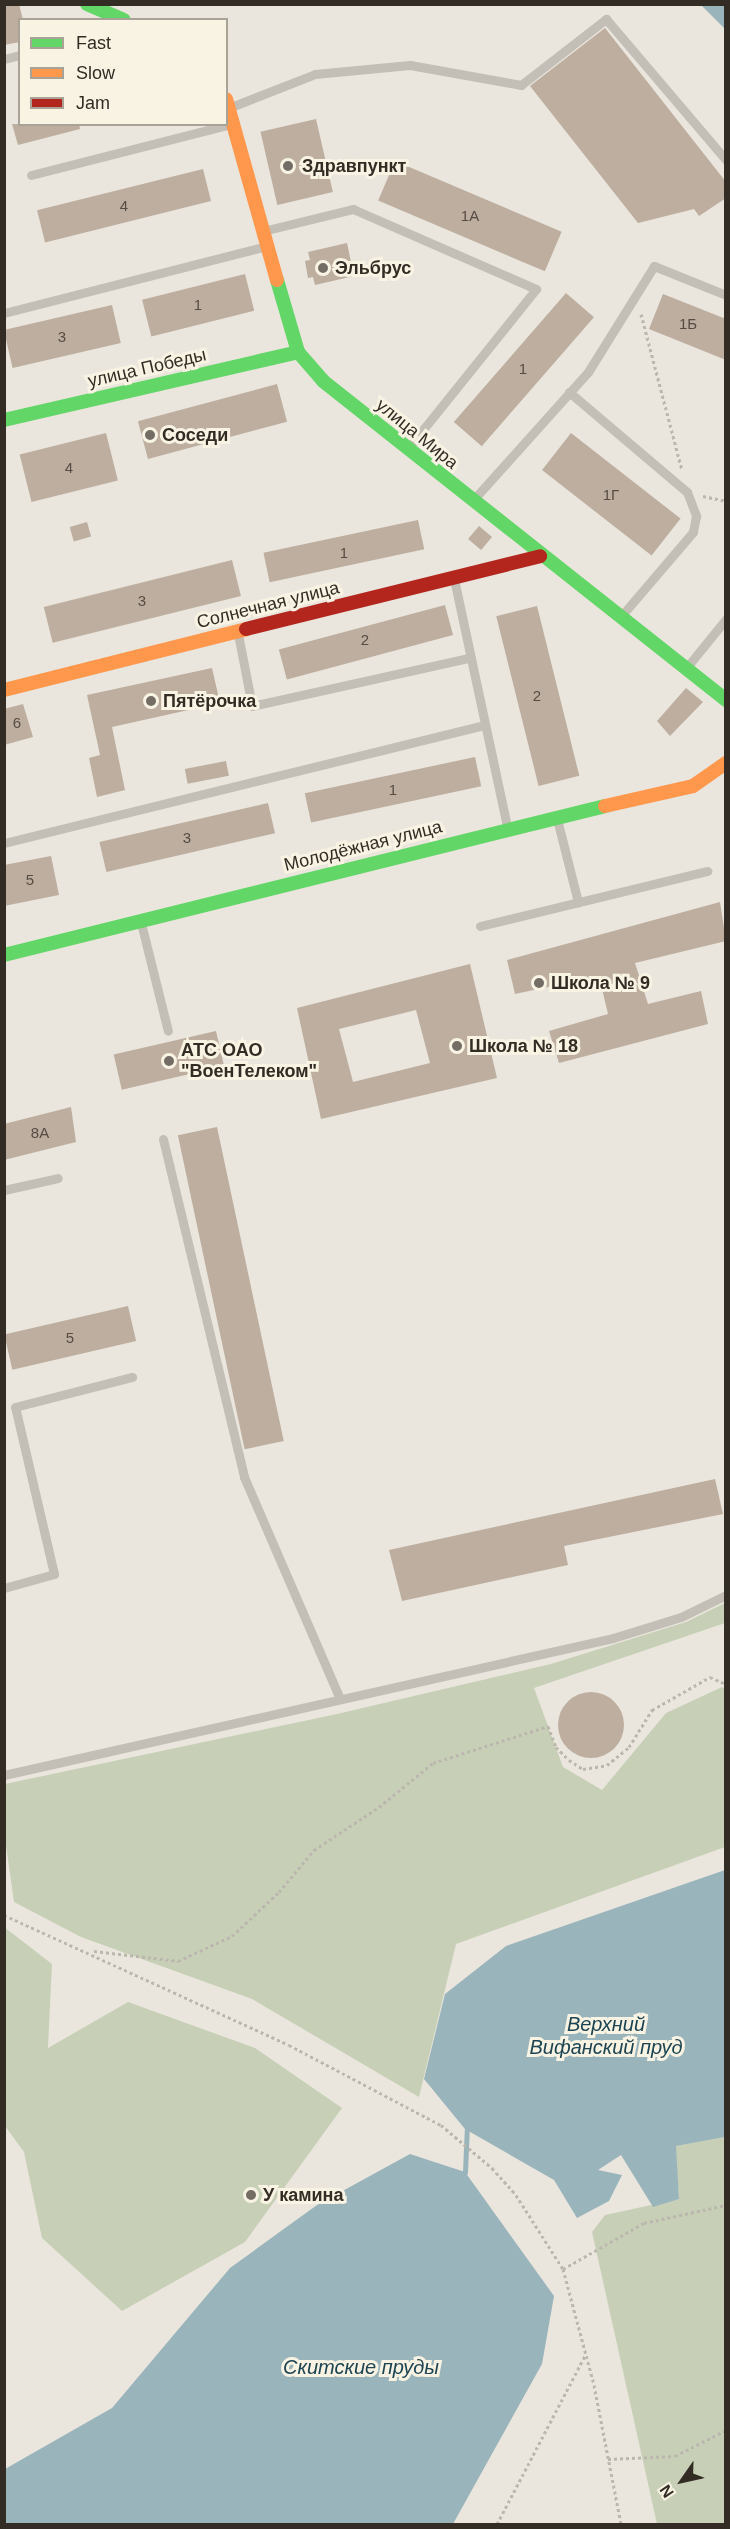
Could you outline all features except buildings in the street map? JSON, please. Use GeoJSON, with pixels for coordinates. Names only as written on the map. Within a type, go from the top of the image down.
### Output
{"type":"FeatureCollection","features":[{"type":"Feature","properties":{"kind":"street"},"geometry":{"type":"LineString","coordinates":[[87,4],[119,18]]}},
{"type":"Feature","properties":{"kind":"street","name":"улица Мира"},"geometry":{"type":"LineString","coordinates":[[228,103],[298,352],[323,381],[540,556],[622,615],[726,699]]}},
{"type":"Feature","properties":{"kind":"street","name":"улица Победы"},"geometry":{"type":"LineString","coordinates":[[4,420],[298,352]]}},
{"type":"Feature","properties":{"kind":"street","name":"Солнечная улица"},"geometry":{"type":"LineString","coordinates":[[4,690],[540,556]]}},
{"type":"Feature","properties":{"kind":"street","name":"Молодёжная улица"},"geometry":{"type":"LineString","coordinates":[[4,955],[507,829],[693,786],[726,763]]}},
{"type":"Feature","properties":{"kind":"lane"},"geometry":{"type":"LineString","coordinates":[[228,103],[315,74],[410,65],[521,85],[606,19],[726,160]]}},
{"type":"Feature","properties":{"kind":"lane"},"geometry":{"type":"LineString","coordinates":[[228,125],[234,123]]}},
{"type":"Feature","properties":{"kind":"lane"},"geometry":{"type":"LineString","coordinates":[[31,175],[222,126]]}},
{"type":"Feature","properties":{"kind":"lane"},"geometry":{"type":"LineString","coordinates":[[264,230],[353,209],[536,289],[407,449]]}},
{"type":"Feature","properties":{"kind":"lane"},"geometry":{"type":"LineString","coordinates":[[4,313],[269,246]]}},
{"type":"Feature","properties":{"kind":"lane"},"geometry":{"type":"LineString","coordinates":[[472,501],[588,372],[654,266],[726,295]]}},
{"type":"Feature","properties":{"kind":"lane"},"geometry":{"type":"LineString","coordinates":[[569,393],[687,492],[696,516],[693,532],[622,615]]}},
{"type":"Feature","properties":{"kind":"lane"},"geometry":{"type":"LineString","coordinates":[[454,578],[468,658],[507,829]]}},
{"type":"Feature","properties":{"kind":"lane"},"geometry":{"type":"LineString","coordinates":[[687,667],[726,619]]}},
{"type":"Feature","properties":{"kind":"lane"},"geometry":{"type":"LineString","coordinates":[[238,632],[252,706],[468,658]]}},
{"type":"Feature","properties":{"kind":"lane"},"geometry":{"type":"LineString","coordinates":[[4,843],[483,725]]}},
{"type":"Feature","properties":{"kind":"lane"},"geometry":{"type":"LineString","coordinates":[[557,817],[578,902]]}},
{"type":"Feature","properties":{"kind":"lane"},"geometry":{"type":"LineString","coordinates":[[480,926],[707,871]]}},
{"type":"Feature","properties":{"kind":"lane"},"geometry":{"type":"LineString","coordinates":[[141,921],[168,1031]]}},
{"type":"Feature","properties":{"kind":"lane"},"geometry":{"type":"LineString","coordinates":[[163,1139],[244,1477],[340,1699]]}},
{"type":"Feature","properties":{"kind":"lane"},"geometry":{"type":"LineString","coordinates":[[4,1190],[58,1178]]}},
{"type":"Feature","properties":{"kind":"lane"},"geometry":{"type":"LineString","coordinates":[[4,1588],[54,1574],[15,1407],[132,1377]]}},
{"type":"Feature","properties":{"kind":"lane"},"geometry":{"type":"LineString","coordinates":[[4,1775],[613,1638],[681,1617],[726,1595]]}},
{"type":"Feature","properties":{"kind":"path"},"geometry":{"type":"LineString","coordinates":[[636,295],[687,492],[726,501]]}},
{"type":"Feature","properties":{"kind":"path"},"geometry":{"type":"LineString","coordinates":[[89,1951],[178,1962],[232,1936],[279,1892],[314,1850],[379,1808],[433,1763],[548,1725],[556,1747],[569,1760],[583,1768],[607,1765],[629,1747],[651,1710],[710,1677],[726,1684]]}},
{"type":"Feature","properties":{"kind":"path"},"geometry":{"type":"LineString","coordinates":[[4,1915],[89,1951],[289,2045],[441,2125],[492,2168],[516,2195],[563,2269],[586,2355],[621,2524]]}},
{"type":"Feature","properties":{"kind":"path"},"geometry":{"type":"LineString","coordinates":[[563,2269],[644,2223],[726,2205]]}},
{"type":"Feature","properties":{"kind":"path"},"geometry":{"type":"LineString","coordinates":[[497,2524],[586,2355]]}},
{"type":"Feature","properties":{"kind":"path"},"geometry":{"type":"LineString","coordinates":[[608,2459],[675,2456],[726,2430]]}},
{"type":"Feature","properties":{"kind":"green space"},"geometry":{"type":"Polygon","coordinates":[[[725,1603],[725,1623],[534,1688],[563,1767],[602,1790],[666,1713],[722,1687],[726,1690],[725,1847],[456,1944],[419,2097],[252,1999],[81,1937],[14,1902],[5,1838],[5,1784],[337,1714],[551,1664],[686,1622],[725,1603]]]}},
{"type":"Feature","properties":{"kind":"green space"},"geometry":{"type":"Polygon","coordinates":[[[4,1927],[52,1964],[48,2048],[128,2002],[255,2048],[342,2108],[245,2242],[122,2311],[42,2238],[24,2152],[5,2126],[4,1927]]]}},
{"type":"Feature","properties":{"kind":"green space"},"geometry":{"type":"Polygon","coordinates":[[[725,2137],[725,2524],[657,2524],[592,2232],[605,2215],[679,2199],[675,2146],[725,2137]]]}},
{"type":"Feature","properties":{"kind":"water"},"geometry":{"type":"Polygon","coordinates":[[[701,5],[725,5],[725,29],[701,5]]]}},
{"type":"Feature","properties":{"kind":"water","name":"Верхний Вифанский пруд"},"geometry":{"type":"Polygon","coordinates":[[[725,1870],[725,2137],[676,2146],[679,2199],[653,2207],[621,2155],[598,2170],[622,2175],[609,2201],[577,2218],[554,2180],[465,2129],[424,2079],[445,1994],[506,1946],[725,1870]]]}},
{"type":"Feature","properties":{"kind":"water","name":"Скитские пруды"},"geometry":{"type":"Polygon","coordinates":[[[410,2154],[465,2172],[554,2296],[542,2364],[453,2524],[5,2524],[5,2469],[112,2408],[230,2268],[317,2205],[410,2154]]]}},
{"type":"Feature","properties":{"kind":"waterway"},"geometry":{"type":"LineString","coordinates":[[461,2177],[465,2172],[467,2125]]}},
{"type":"Feature","properties":{"kind":"traffic: fast"},"geometry":{"type":"LineString","coordinates":[[87,4],[119,18]]}},
{"type":"Feature","properties":{"kind":"traffic: fast"},"geometry":{"type":"LineString","coordinates":[[277,280],[298,352],[323,381],[726,700]]}},
{"type":"Feature","properties":{"kind":"traffic: fast"},"geometry":{"type":"LineString","coordinates":[[4,420],[298,352]]}},
{"type":"Feature","properties":{"kind":"traffic: fast"},"geometry":{"type":"LineString","coordinates":[[4,955],[605,806]]}},
{"type":"Feature","properties":{"kind":"traffic: slow"},"geometry":{"type":"LineString","coordinates":[[228,106],[277,280]]}},
{"type":"Feature","properties":{"kind":"traffic: slow"},"geometry":{"type":"LineString","coordinates":[[4,690],[246,629]]}},
{"type":"Feature","properties":{"kind":"traffic: slow"},"geometry":{"type":"LineString","coordinates":[[605,806],[693,786],[726,763]]}},
{"type":"Feature","properties":{"kind":"traffic: jam"},"geometry":{"type":"LineString","coordinates":[[246,629],[540,556]]}},
{"type":"Feature","properties":{"kind":"place","name":"Здравпункт"},"geometry":{"type":"Point","coordinates":[288,166]}},
{"type":"Feature","properties":{"kind":"place","name":"Эльбрус"},"geometry":{"type":"Point","coordinates":[323,268]}},
{"type":"Feature","properties":{"kind":"place","name":"Соседи"},"geometry":{"type":"Point","coordinates":[150,435]}},
{"type":"Feature","properties":{"kind":"place","name":"Пятёрочка"},"geometry":{"type":"Point","coordinates":[151,701]}},
{"type":"Feature","properties":{"kind":"place","name":"Школа № 9"},"geometry":{"type":"Point","coordinates":[539,983]}},
{"type":"Feature","properties":{"kind":"place","name":"Школа № 18"},"geometry":{"type":"Point","coordinates":[457,1046]}},
{"type":"Feature","properties":{"kind":"place","name":"АТС ОАО \"ВоенТелеком\""},"geometry":{"type":"Point","coordinates":[169,1061]}},
{"type":"Feature","properties":{"kind":"place","name":"У камина"},"geometry":{"type":"Point","coordinates":[251,2195]}}]}
